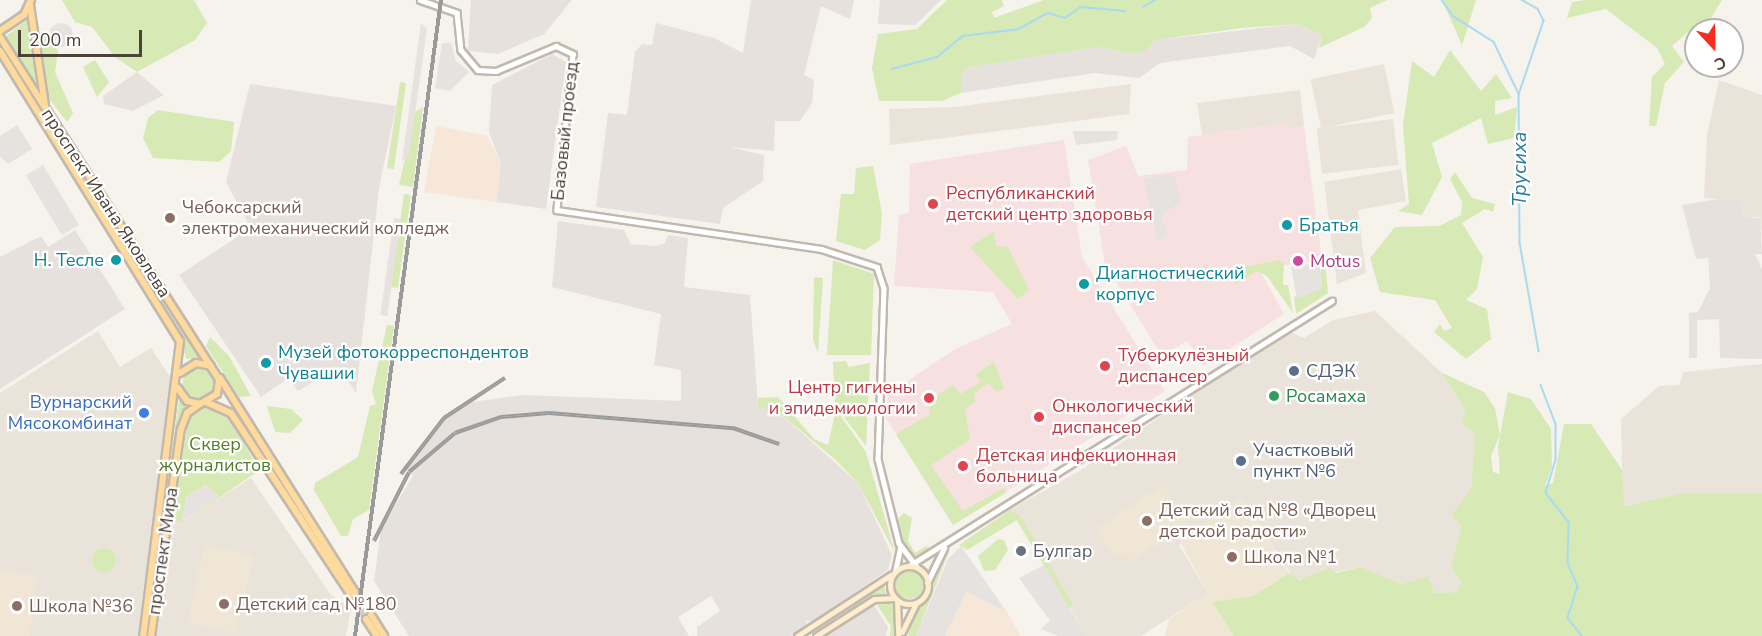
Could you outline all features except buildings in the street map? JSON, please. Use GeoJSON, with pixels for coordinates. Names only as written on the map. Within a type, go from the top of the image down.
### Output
{"type":"FeatureCollection","features":[{"type":"Feature","properties":{"kind":"main road"},"geometry":{"type":"LineString","coordinates":[[0,32],[31,2]]}},
{"type":"Feature","properties":{"kind":"main road"},"geometry":{"type":"LineString","coordinates":[[31,2],[46,109]]}},
{"type":"Feature","properties":{"kind":"main road","name":"проспект Ивана Яковлева"},"geometry":{"type":"LineString","coordinates":[[0,37],[216,372],[353,594],[231,413],[203,403]]}},
{"type":"Feature","properties":{"kind":"main road","name":"проспект Ивана Яковлева"},"geometry":{"type":"LineString","coordinates":[[0,51],[175,327],[180,374]]}},
{"type":"Feature","properties":{"kind":"main road"},"geometry":{"type":"LineString","coordinates":[[196,363],[216,372],[217,394],[203,403],[187,401],[178,387],[180,374],[196,363]]}},
{"type":"Feature","properties":{"kind":"main road","name":"проспект Мира"},"geometry":{"type":"LineString","coordinates":[[143,636],[178,387]]}},
{"type":"Feature","properties":{"kind":"main road","name":"проспект Мира"},"geometry":{"type":"LineString","coordinates":[[151,636],[181,429],[187,413],[203,403]]}},
{"type":"Feature","properties":{"kind":"main road"},"geometry":{"type":"LineString","coordinates":[[797,636],[894,573],[913,566],[927,583],[900,636]]}},
{"type":"Feature","properties":{"kind":"main road"},"geometry":{"type":"LineString","coordinates":[[894,573],[890,587],[896,598],[900,636]]}},
{"type":"Feature","properties":{"kind":"main road"},"geometry":{"type":"LineString","coordinates":[[815,625],[818,634],[874,599],[896,598],[917,602]]}},
{"type":"Feature","properties":{"kind":"main road"},"geometry":{"type":"LineString","coordinates":[[377,636],[368,617],[384,636]]}},
{"type":"Feature","properties":{"kind":"street","name":"Базовый проезд"},"geometry":{"type":"LineString","coordinates":[[420,1],[457,13],[461,50],[478,70],[496,71],[556,46],[573,54],[557,210],[855,256],[877,267],[884,288],[877,451],[899,543]]}},
{"type":"Feature","properties":{"kind":"street"},"geometry":{"type":"LineString","coordinates":[[899,543],[913,566],[1332,301]]}},
{"type":"Feature","properties":{"kind":"street"},"geometry":{"type":"LineString","coordinates":[[927,583],[933,563],[953,541]]}},
{"type":"Feature","properties":{"kind":"street"},"geometry":{"type":"LineString","coordinates":[[894,573],[899,543]]}},
{"type":"Feature","properties":{"kind":"shaded area"},"geometry":{"type":"Polygon","coordinates":[[[471,0],[572,0],[544,34],[498,54],[468,51],[471,0]]]}},
{"type":"Feature","properties":{"kind":"shaded area"},"geometry":{"type":"Polygon","coordinates":[[[751,0],[854,0],[850,19],[821,6],[804,75],[814,80],[812,103],[800,121],[775,121],[774,151],[730,147],[764,155],[763,181],[723,208],[720,224],[596,207],[608,113],[627,115],[635,52],[642,44],[652,45],[656,23],[714,38],[743,53],[751,0]]]}},
{"type":"Feature","properties":{"kind":"shaded area"},"geometry":{"type":"Polygon","coordinates":[[[880,0],[941,0],[915,25],[878,24],[880,0]]]}},
{"type":"Feature","properties":{"kind":"shaded area"},"geometry":{"type":"Polygon","coordinates":[[[61,23],[69,27],[73,35],[69,43],[61,47],[53,43],[49,35],[53,27],[61,23]]]}},
{"type":"Feature","properties":{"kind":"shaded area"},"geometry":{"type":"Polygon","coordinates":[[[421,23],[427,29],[409,156],[402,161],[421,23]]]}},
{"type":"Feature","properties":{"kind":"shaded area"},"geometry":{"type":"Polygon","coordinates":[[[1297,24],[1322,35],[1314,59],[1290,46],[1160,63],[1139,78],[1095,73],[961,93],[961,72],[970,67],[1098,47],[1132,54],[1146,51],[1156,40],[1297,24]]]}},
{"type":"Feature","properties":{"kind":"shaded area"},"geometry":{"type":"Polygon","coordinates":[[[442,43],[451,43],[456,61],[469,72],[450,91],[435,88],[442,43]]]}},
{"type":"Feature","properties":{"kind":"shaded area"},"geometry":{"type":"Polygon","coordinates":[[[552,54],[566,62],[546,209],[497,202],[501,164],[489,132],[492,85],[552,54]]]}},
{"type":"Feature","properties":{"kind":"shaded area"},"geometry":{"type":"Polygon","coordinates":[[[1384,64],[1394,113],[1321,129],[1311,80],[1384,64]]]}},
{"type":"Feature","properties":{"kind":"shaded area"},"geometry":{"type":"Polygon","coordinates":[[[137,72],[164,95],[133,111],[104,104],[103,96],[137,72]]]}},
{"type":"Feature","properties":{"kind":"shaded area"},"geometry":{"type":"Polygon","coordinates":[[[1719,80],[1762,95],[1762,239],[1760,217],[1743,218],[1742,201],[1704,198],[1707,135],[1719,80]]]}},
{"type":"Feature","properties":{"kind":"shaded area"},"geometry":{"type":"Polygon","coordinates":[[[250,84],[396,106],[379,188],[356,393],[339,367],[298,391],[289,378],[261,397],[179,275],[251,228],[226,182],[250,84]]]}},
{"type":"Feature","properties":{"kind":"shaded area"},"geometry":{"type":"Polygon","coordinates":[[[1131,84],[1129,114],[890,145],[889,109],[955,107],[1131,84]]]}},
{"type":"Feature","properties":{"kind":"shaded area"},"geometry":{"type":"Polygon","coordinates":[[[1300,90],[1304,126],[1288,129],[1287,123],[1202,135],[1197,103],[1300,90]]]}},
{"type":"Feature","properties":{"kind":"shaded area"},"geometry":{"type":"Polygon","coordinates":[[[1393,119],[1399,165],[1322,174],[1317,128],[1393,119]]]}},
{"type":"Feature","properties":{"kind":"shaded area"},"geometry":{"type":"Polygon","coordinates":[[[1287,123],[1289,129],[1304,126],[1322,260],[1259,269],[1284,314],[1204,365],[1187,341],[1162,356],[1105,264],[1088,160],[1126,146],[1138,176],[1187,170],[1188,137],[1287,123]]]}},
{"type":"Feature","properties":{"kind":"shaded area"},"geometry":{"type":"Polygon","coordinates":[[[17,125],[32,149],[8,164],[0,157],[0,136],[17,125]]]}},
{"type":"Feature","properties":{"kind":"shaded area"},"geometry":{"type":"Polygon","coordinates":[[[436,126],[487,136],[501,164],[497,202],[424,192],[436,126]]]}},
{"type":"Feature","properties":{"kind":"shaded area"},"geometry":{"type":"Polygon","coordinates":[[[1073,131],[1118,131],[1117,140],[1076,145],[1073,131]]]}},
{"type":"Feature","properties":{"kind":"shaded area"},"geometry":{"type":"Polygon","coordinates":[[[1064,140],[1082,257],[1165,391],[953,525],[886,418],[889,382],[906,382],[957,348],[1012,324],[993,292],[894,286],[899,215],[909,213],[910,164],[1064,140]]]}},
{"type":"Feature","properties":{"kind":"shaded area"},"geometry":{"type":"Polygon","coordinates":[[[43,165],[79,225],[62,235],[26,175],[43,165]]]}},
{"type":"Feature","properties":{"kind":"shaded area"},"geometry":{"type":"Polygon","coordinates":[[[1401,169],[1406,201],[1358,210],[1366,273],[1337,284],[1324,182],[1401,169]]]}},
{"type":"Feature","properties":{"kind":"shaded area"},"geometry":{"type":"Polygon","coordinates":[[[1174,174],[1181,201],[1161,216],[1169,236],[1158,241],[1143,179],[1174,174]]]}},
{"type":"Feature","properties":{"kind":"shaded area"},"geometry":{"type":"Polygon","coordinates":[[[1719,199],[1742,201],[1743,218],[1760,218],[1762,254],[1755,254],[1762,269],[1762,359],[1720,358],[1719,319],[1697,320],[1697,358],[1689,358],[1689,313],[1698,312],[1710,288],[1708,258],[1696,259],[1682,205],[1719,199]]]}},
{"type":"Feature","properties":{"kind":"shaded area"},"geometry":{"type":"Polygon","coordinates":[[[394,218],[401,219],[387,316],[380,315],[394,218]]]}},
{"type":"Feature","properties":{"kind":"shaded area"},"geometry":{"type":"Polygon","coordinates":[[[558,221],[624,230],[631,244],[655,246],[665,243],[668,235],[688,238],[684,287],[750,295],[758,406],[775,409],[858,483],[892,555],[888,570],[811,622],[805,620],[808,625],[791,636],[697,636],[697,627],[720,611],[711,596],[678,617],[689,636],[409,636],[374,581],[381,529],[413,476],[406,469],[446,419],[472,402],[523,395],[681,401],[681,370],[654,365],[661,314],[552,287],[558,221]]]}},
{"type":"Feature","properties":{"kind":"shaded area"},"geometry":{"type":"Polygon","coordinates":[[[75,230],[125,309],[0,389],[0,257],[41,236],[48,247],[75,230]]]}},
{"type":"Feature","properties":{"kind":"shaded area"},"geometry":{"type":"Polygon","coordinates":[[[1320,263],[1322,288],[1297,299],[1291,266],[1320,263]]]}},
{"type":"Feature","properties":{"kind":"shaded area"},"geometry":{"type":"Polygon","coordinates":[[[1375,311],[1442,373],[1465,409],[1462,423],[1475,434],[1471,489],[1453,515],[1461,526],[1451,568],[1461,584],[1457,592],[1434,593],[1428,578],[1401,584],[1361,567],[1295,580],[1242,499],[1179,545],[1208,593],[1141,636],[1087,636],[1010,510],[1081,470],[1288,331],[1304,338],[1333,320],[1375,311]]]}},
{"type":"Feature","properties":{"kind":"shaded area"},"geometry":{"type":"Polygon","coordinates":[[[98,331],[120,367],[151,348],[174,383],[140,636],[0,636],[0,393],[98,331]]]}},
{"type":"Feature","properties":{"kind":"shaded area"},"geometry":{"type":"Polygon","coordinates":[[[1762,364],[1762,493],[1684,493],[1623,506],[1621,419],[1659,386],[1679,385],[1684,372],[1762,364]]]}},
{"type":"Feature","properties":{"kind":"shaded area"},"geometry":{"type":"Polygon","coordinates":[[[251,478],[331,595],[351,608],[346,636],[156,636],[171,521],[182,522],[251,478]]]}},
{"type":"Feature","properties":{"kind":"shaded area"},"geometry":{"type":"Polygon","coordinates":[[[207,485],[218,496],[182,522],[186,497],[207,485]]]}},
{"type":"Feature","properties":{"kind":"shaded area","name":"Детский сад №8 «Дворец детской радости»"},"geometry":{"type":"Polygon","coordinates":[[[1163,485],[1189,525],[1129,562],[1126,554],[1113,555],[1096,529],[1163,485]]]}},
{"type":"Feature","properties":{"kind":"shaded area","name":"Школа №1"},"geometry":{"type":"Polygon","coordinates":[[[1242,499],[1289,573],[1253,596],[1212,602],[1234,636],[1165,636],[1169,619],[1208,593],[1179,540],[1242,499]]]}},
{"type":"Feature","properties":{"kind":"shaded area","name":"Детский сад №180"},"geometry":{"type":"Polygon","coordinates":[[[205,545],[254,556],[236,633],[187,622],[205,545]]]}},
{"type":"Feature","properties":{"kind":"shaded area"},"geometry":{"type":"Polygon","coordinates":[[[961,546],[1006,611],[966,592],[945,636],[916,636],[948,559],[961,546]]]}},
{"type":"Feature","properties":{"kind":"shaded area"},"geometry":{"type":"Polygon","coordinates":[[[1044,565],[1087,636],[1058,636],[1041,629],[1050,621],[1019,578],[1044,565]]]}},
{"type":"Feature","properties":{"kind":"shaded area","name":"Школа №36"},"geometry":{"type":"Polygon","coordinates":[[[0,571],[37,575],[30,636],[0,636],[0,571]]]}},
{"type":"Feature","properties":{"kind":"shaded area"},"geometry":{"type":"Polygon","coordinates":[[[966,592],[1006,611],[1021,636],[945,636],[966,592]]]}},
{"type":"Feature","properties":{"kind":"shaded area"},"geometry":{"type":"Polygon","coordinates":[[[874,605],[888,627],[886,636],[826,636],[874,605]]]}},
{"type":"Feature","properties":{"kind":"green space"},"geometry":{"type":"Polygon","coordinates":[[[62,0],[194,0],[207,23],[195,40],[137,72],[115,57],[92,27],[75,22],[62,0]]]}},
{"type":"Feature","properties":{"kind":"green space"},"geometry":{"type":"Polygon","coordinates":[[[947,0],[1002,0],[1004,6],[992,12],[994,18],[1044,0],[1387,0],[1370,8],[1372,18],[1364,27],[1319,48],[1322,35],[1297,24],[1241,28],[1156,40],[1146,51],[1132,54],[1098,47],[970,67],[961,72],[961,93],[942,101],[879,101],[872,68],[878,34],[917,29],[947,0]]]}},
{"type":"Feature","properties":{"kind":"green space"},"geometry":{"type":"Polygon","coordinates":[[[1442,0],[1476,0],[1462,45],[1442,0]]]}},
{"type":"Feature","properties":{"kind":"green space"},"geometry":{"type":"Polygon","coordinates":[[[1585,0],[1722,0],[1711,18],[1684,18],[1684,36],[1672,46],[1684,62],[1665,83],[1656,126],[1649,126],[1652,77],[1665,64],[1657,48],[1606,9],[1567,18],[1572,2],[1585,0]]]}},
{"type":"Feature","properties":{"kind":"green space"},"geometry":{"type":"Polygon","coordinates":[[[28,19],[38,81],[35,85],[5,37],[28,19]]]}},
{"type":"Feature","properties":{"kind":"green space"},"geometry":{"type":"Polygon","coordinates":[[[45,34],[58,51],[55,72],[73,113],[67,122],[46,95],[37,39],[45,34]]]}},
{"type":"Feature","properties":{"kind":"green space"},"geometry":{"type":"Polygon","coordinates":[[[0,43],[201,356],[200,358],[186,359],[177,323],[0,43]]]}},
{"type":"Feature","properties":{"kind":"green space"},"geometry":{"type":"Polygon","coordinates":[[[1450,50],[1481,91],[1496,74],[1512,98],[1495,101],[1495,115],[1517,107],[1514,138],[1488,144],[1481,118],[1432,143],[1442,177],[1422,215],[1398,211],[1409,204],[1403,125],[1412,61],[1434,77],[1450,50]]]}},
{"type":"Feature","properties":{"kind":"green space"},"geometry":{"type":"Polygon","coordinates":[[[95,60],[109,82],[97,97],[83,67],[95,60]]]}},
{"type":"Feature","properties":{"kind":"green space"},"geometry":{"type":"Polygon","coordinates":[[[400,82],[406,83],[394,169],[387,168],[400,82]]]}},
{"type":"Feature","properties":{"kind":"green space"},"geometry":{"type":"Polygon","coordinates":[[[423,107],[413,187],[399,185],[415,112],[423,107]]]}},
{"type":"Feature","properties":{"kind":"green space"},"geometry":{"type":"Polygon","coordinates":[[[158,110],[234,122],[231,151],[219,162],[153,158],[143,138],[148,118],[158,110]]]}},
{"type":"Feature","properties":{"kind":"green space"},"geometry":{"type":"Polygon","coordinates":[[[873,166],[882,214],[880,240],[865,250],[836,241],[841,194],[854,194],[856,168],[873,166]]]}},
{"type":"Feature","properties":{"kind":"green space"},"geometry":{"type":"Polygon","coordinates":[[[1455,172],[1472,198],[1495,204],[1493,212],[1485,209],[1462,223],[1483,257],[1477,289],[1466,300],[1487,309],[1491,339],[1466,359],[1434,332],[1440,324],[1444,331],[1452,328],[1435,300],[1380,292],[1370,258],[1395,227],[1439,226],[1461,215],[1462,202],[1450,179],[1455,172]]]}},
{"type":"Feature","properties":{"kind":"green space"},"geometry":{"type":"Polygon","coordinates":[[[404,194],[411,195],[398,288],[391,287],[404,194]]]}},
{"type":"Feature","properties":{"kind":"green space"},"geometry":{"type":"Polygon","coordinates":[[[994,231],[996,246],[1008,247],[1029,290],[1018,299],[970,247],[994,231]]]}},
{"type":"Feature","properties":{"kind":"green space"},"geometry":{"type":"Polygon","coordinates":[[[833,260],[874,274],[871,355],[827,355],[833,260]]]}},
{"type":"Feature","properties":{"kind":"green space"},"geometry":{"type":"Polygon","coordinates":[[[1280,260],[1284,263],[1283,285],[1288,285],[1293,313],[1267,276],[1257,271],[1235,284],[1227,270],[1280,260]]]}},
{"type":"Feature","properties":{"kind":"green space"},"geometry":{"type":"Polygon","coordinates":[[[1325,262],[1328,293],[1296,314],[1294,297],[1322,288],[1320,263],[1325,262]]]}},
{"type":"Feature","properties":{"kind":"green space"},"geometry":{"type":"Polygon","coordinates":[[[814,277],[823,278],[818,353],[813,339],[814,277]]]}},
{"type":"Feature","properties":{"kind":"green space"},"geometry":{"type":"Polygon","coordinates":[[[387,325],[394,326],[369,510],[353,519],[348,536],[341,536],[314,490],[315,483],[358,457],[370,406],[376,404],[372,391],[387,325]]]}},
{"type":"Feature","properties":{"kind":"green space"},"geometry":{"type":"Polygon","coordinates":[[[210,337],[229,356],[251,396],[239,397],[206,346],[210,337]]]}},
{"type":"Feature","properties":{"kind":"green space"},"geometry":{"type":"Polygon","coordinates":[[[846,361],[849,367],[870,363],[866,446],[835,405],[833,362],[846,361]]]}},
{"type":"Feature","properties":{"kind":"green space"},"geometry":{"type":"Polygon","coordinates":[[[994,362],[1004,388],[997,392],[988,383],[974,394],[975,402],[965,409],[970,439],[931,465],[963,511],[1004,488],[1007,492],[953,525],[896,434],[930,414],[929,401],[953,385],[960,394],[981,382],[976,374],[994,362]]]}},
{"type":"Feature","properties":{"kind":"green space"},"geometry":{"type":"Polygon","coordinates":[[[199,367],[210,372],[215,383],[210,394],[199,399],[188,394],[183,383],[188,372],[199,367]]]}},
{"type":"Feature","properties":{"kind":"green space"},"geometry":{"type":"Polygon","coordinates":[[[1442,373],[1484,392],[1495,408],[1500,435],[1491,456],[1493,472],[1500,474],[1498,447],[1508,392],[1531,399],[1551,429],[1552,467],[1545,486],[1553,483],[1564,424],[1591,424],[1622,470],[1624,506],[1684,493],[1762,493],[1762,636],[1234,636],[1212,602],[1253,596],[1289,573],[1299,580],[1329,568],[1336,573],[1361,567],[1401,584],[1428,577],[1434,593],[1457,592],[1461,583],[1451,568],[1461,526],[1452,515],[1471,489],[1475,434],[1462,423],[1465,409],[1442,373]]]}},
{"type":"Feature","properties":{"kind":"green space"},"geometry":{"type":"Polygon","coordinates":[[[778,397],[814,439],[828,445],[835,414],[840,415],[866,452],[895,553],[858,483],[838,462],[775,409],[758,407],[758,398],[778,397]]]}},
{"type":"Feature","properties":{"kind":"green space"},"geometry":{"type":"Polygon","coordinates":[[[179,400],[186,406],[179,418],[145,636],[179,400]]]}},
{"type":"Feature","properties":{"kind":"green space"},"geometry":{"type":"Polygon","coordinates":[[[267,406],[291,409],[303,420],[290,433],[275,432],[267,406]]]}},
{"type":"Feature","properties":{"kind":"green space","name":"Сквер журналистов"},"geometry":{"type":"Polygon","coordinates":[[[213,407],[227,416],[260,470],[186,520],[218,496],[206,485],[186,497],[182,522],[171,521],[188,421],[199,409],[213,407]]]}},
{"type":"Feature","properties":{"kind":"green space"},"geometry":{"type":"Polygon","coordinates":[[[1010,510],[1020,516],[1073,604],[1069,608],[1017,520],[967,550],[959,545],[1010,510]]]}},
{"type":"Feature","properties":{"kind":"green space"},"geometry":{"type":"Polygon","coordinates":[[[904,513],[912,518],[908,541],[915,553],[926,546],[931,549],[920,558],[910,556],[903,544],[896,521],[904,513]]]}},
{"type":"Feature","properties":{"kind":"green space"},"geometry":{"type":"Polygon","coordinates":[[[998,539],[1004,540],[1008,550],[995,570],[984,571],[978,556],[998,539]]]}},
{"type":"Feature","properties":{"kind":"green space"},"geometry":{"type":"Polygon","coordinates":[[[951,546],[916,636],[908,636],[912,617],[928,598],[933,571],[951,546]]]}},
{"type":"Feature","properties":{"kind":"green space"},"geometry":{"type":"Polygon","coordinates":[[[104,548],[112,552],[116,560],[112,568],[104,572],[96,568],[92,560],[96,552],[104,548]]]}},
{"type":"Feature","properties":{"kind":"green space"},"geometry":{"type":"Polygon","coordinates":[[[909,569],[920,573],[924,584],[920,595],[909,599],[898,595],[894,584],[898,573],[909,569]]]}},
{"type":"Feature","properties":{"kind":"green space"},"geometry":{"type":"Polygon","coordinates":[[[884,581],[886,594],[872,596],[821,627],[884,581]]]}},
{"type":"Feature","properties":{"kind":"green space"},"geometry":{"type":"Polygon","coordinates":[[[886,600],[895,605],[896,636],[890,636],[891,626],[875,602],[886,600]]]}},
{"type":"Feature","properties":{"kind":"waterway"},"geometry":{"type":"LineString","coordinates":[[1143,7],[1155,0]]}},
{"type":"Feature","properties":{"kind":"waterway"},"geometry":{"type":"LineString","coordinates":[[1442,0],[1453,16],[1494,42],[1519,94]]}},
{"type":"Feature","properties":{"kind":"waterway","name":"Трусиха"},"geometry":{"type":"LineString","coordinates":[[1522,0],[1538,9],[1544,21],[1519,95],[1520,243],[1539,351]]}},
{"type":"Feature","properties":{"kind":"waterway"},"geometry":{"type":"LineString","coordinates":[[892,69],[937,57],[963,36],[1019,29],[1048,13],[1065,18],[1081,7],[1125,11]]}},
{"type":"Feature","properties":{"kind":"waterway","name":"Трусиха"},"geometry":{"type":"LineString","coordinates":[[1541,385],[1556,424],[1556,460],[1546,493],[1569,522],[1568,563],[1578,587],[1568,618],[1582,636]]}},
{"type":"Feature","properties":{"kind":"tunnel"},"geometry":{"type":"LineString","coordinates":[[355,592],[371,615]]}},
{"type":"Feature","properties":{"kind":"tunnel"},"geometry":{"type":"LineString","coordinates":[[351,595],[366,619]]}},
{"type":"Feature","properties":{"kind":"railway"},"geometry":{"type":"LineString","coordinates":[[355,636],[441,0]]}},
{"type":"Feature","properties":{"kind":"railway"},"geometry":{"type":"LineString","coordinates":[[401,474],[444,418],[505,378]]}},
{"type":"Feature","properties":{"kind":"railway"},"geometry":{"type":"LineString","coordinates":[[374,541],[409,472],[455,433],[501,417],[549,413],[733,428],[779,444]]}},
{"type":"Feature","properties":{"kind":"place","name":"Республиканский детский центр здоровья"},"geometry":{"type":"Point","coordinates":[933,204]}},
{"type":"Feature","properties":{"kind":"place","name":"Чебоксарский электромеханический колледж"},"geometry":{"type":"Point","coordinates":[170,218]}},
{"type":"Feature","properties":{"kind":"place","name":"Братья"},"geometry":{"type":"Point","coordinates":[1287,225]}},
{"type":"Feature","properties":{"kind":"place","name":"Н. Тесле"},"geometry":{"type":"Point","coordinates":[116,260]}},
{"type":"Feature","properties":{"kind":"place","name":"Motus"},"geometry":{"type":"Point","coordinates":[1298,261]}},
{"type":"Feature","properties":{"kind":"place","name":"Диагностический корпус"},"geometry":{"type":"Point","coordinates":[1084,284]}},
{"type":"Feature","properties":{"kind":"place","name":"Музей фотокорреспондентов Чувашии"},"geometry":{"type":"Point","coordinates":[266,363]}},
{"type":"Feature","properties":{"kind":"place","name":"Туберкулёзный диспансер"},"geometry":{"type":"Point","coordinates":[1105,366]}},
{"type":"Feature","properties":{"kind":"place","name":"СДЭК"},"geometry":{"type":"Point","coordinates":[1294,371]}},
{"type":"Feature","properties":{"kind":"place","name":"Росамаха"},"geometry":{"type":"Point","coordinates":[1274,396]}},
{"type":"Feature","properties":{"kind":"place","name":"Центр гигиены и эпидемиологии"},"geometry":{"type":"Point","coordinates":[929,398]}},
{"type":"Feature","properties":{"kind":"place","name":"Вурнарский Мясокомбинат"},"geometry":{"type":"Point","coordinates":[144,413]}},
{"type":"Feature","properties":{"kind":"place","name":"Онкологический диспансер"},"geometry":{"type":"Point","coordinates":[1039,417]}},
{"type":"Feature","properties":{"kind":"place","name":"Участковый пункт №6"},"geometry":{"type":"Point","coordinates":[1241,461]}},
{"type":"Feature","properties":{"kind":"place","name":"Детская инфекционная больница"},"geometry":{"type":"Point","coordinates":[963,466]}},
{"type":"Feature","properties":{"kind":"place","name":"Детский сад №8 «Дворец детской радости»"},"geometry":{"type":"Point","coordinates":[1147,521]}},
{"type":"Feature","properties":{"kind":"place","name":"Булгар"},"geometry":{"type":"Point","coordinates":[1021,551]}},
{"type":"Feature","properties":{"kind":"place","name":"Школа №1"},"geometry":{"type":"Point","coordinates":[1232,557]}},
{"type":"Feature","properties":{"kind":"place","name":"Детский сад №180"},"geometry":{"type":"Point","coordinates":[224,604]}},
{"type":"Feature","properties":{"kind":"place","name":"Школа №36"},"geometry":{"type":"Point","coordinates":[17,606]}}]}
